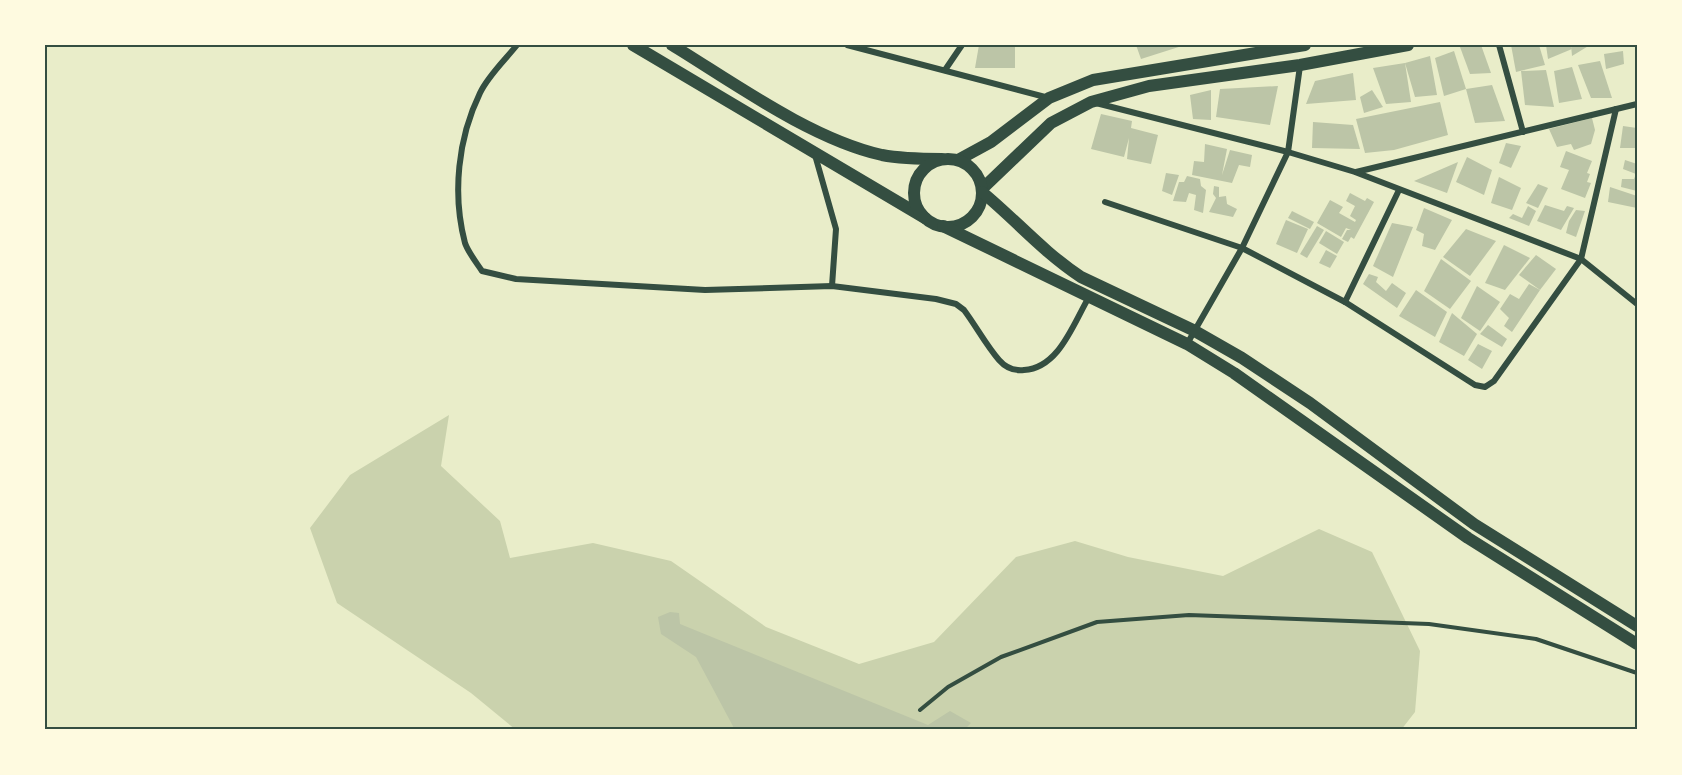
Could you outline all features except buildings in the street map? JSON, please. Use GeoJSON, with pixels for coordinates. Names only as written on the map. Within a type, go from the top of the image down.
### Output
{"type":"FeatureCollection","features":[{"type":"Feature","properties":{"kind":"main road"},"geometry":{"type":"LineString","coordinates":[[633,45],[926,218],[1187,344],[1234,373],[1478,545],[1637,644]]}},
{"type":"Feature","properties":{"kind":"main road"},"geometry":{"type":"LineString","coordinates":[[672,45],[791,117],[847,144],[884,155],[958,160],[975,171],[982,190],[1038,246],[1073,272],[1193,330],[1310,403],[1474,524],[1637,626]]}},
{"type":"Feature","properties":{"kind":"main road"},"geometry":{"type":"LineString","coordinates":[[943,226],[962,224],[971,218],[977,211],[982,190],[1051,123],[1091,102],[1149,86],[1300,65],[1408,45]]}},
{"type":"Feature","properties":{"kind":"main road"},"geometry":{"type":"LineString","coordinates":[[958,160],[986,146],[1049,98],[1093,80],[1299,46]]}},
{"type":"Feature","properties":{"kind":"main road"},"geometry":{"type":"LineString","coordinates":[[926,218],[919,210],[914,189],[923,170],[942,159]]}},
{"type":"Feature","properties":{"kind":"street"},"geometry":{"type":"LineString","coordinates":[[517,45],[481,91],[462,143],[459,180],[460,208],[466,245],[482,271],[516,279],[705,290],[832,286],[936,299],[956,304],[969,317],[1000,361],[1008,368],[1020,371],[1035,369],[1053,359],[1089,297]]}},
{"type":"Feature","properties":{"kind":"street"},"geometry":{"type":"LineString","coordinates":[[848,45],[1049,98]]}},
{"type":"Feature","properties":{"kind":"street"},"geometry":{"type":"LineString","coordinates":[[945,70],[962,45]]}},
{"type":"Feature","properties":{"kind":"street"},"geometry":{"type":"LineString","coordinates":[[1499,45],[1523,132]]}},
{"type":"Feature","properties":{"kind":"street"},"geometry":{"type":"LineString","coordinates":[[1187,344],[1242,248],[1288,152],[1300,65]]}},
{"type":"Feature","properties":{"kind":"street"},"geometry":{"type":"LineString","coordinates":[[1091,102],[1288,152],[1355,172],[1581,259],[1637,304]]}},
{"type":"Feature","properties":{"kind":"street"},"geometry":{"type":"LineString","coordinates":[[1355,172],[1637,104]]}},
{"type":"Feature","properties":{"kind":"street"},"geometry":{"type":"LineString","coordinates":[[1105,202],[1242,248],[1345,302],[1475,386],[1485,387],[1494,381],[1581,259],[1616,109]]}},
{"type":"Feature","properties":{"kind":"street"},"geometry":{"type":"LineString","coordinates":[[815,154],[836,229],[832,286]]}},
{"type":"Feature","properties":{"kind":"street"},"geometry":{"type":"LineString","coordinates":[[1345,302],[1399,190]]}},
{"type":"Feature","properties":{"kind":"lane"},"geometry":{"type":"LineString","coordinates":[[920,710],[948,687],[1001,657],[1097,622],[1189,615],[1430,624],[1536,639],[1637,673]]}},
{"type":"Feature","properties":{"kind":"green space"},"geometry":{"type":"Polygon","coordinates":[[[449,415],[441,466],[500,521],[510,558],[593,543],[671,561],[766,627],[859,664],[934,642],[1016,557],[1075,541],[1128,557],[1223,576],[1319,529],[1372,552],[1420,651],[1415,712],[1401,730],[516,730],[471,693],[337,603],[310,528],[350,475],[449,415]]]}}]}
